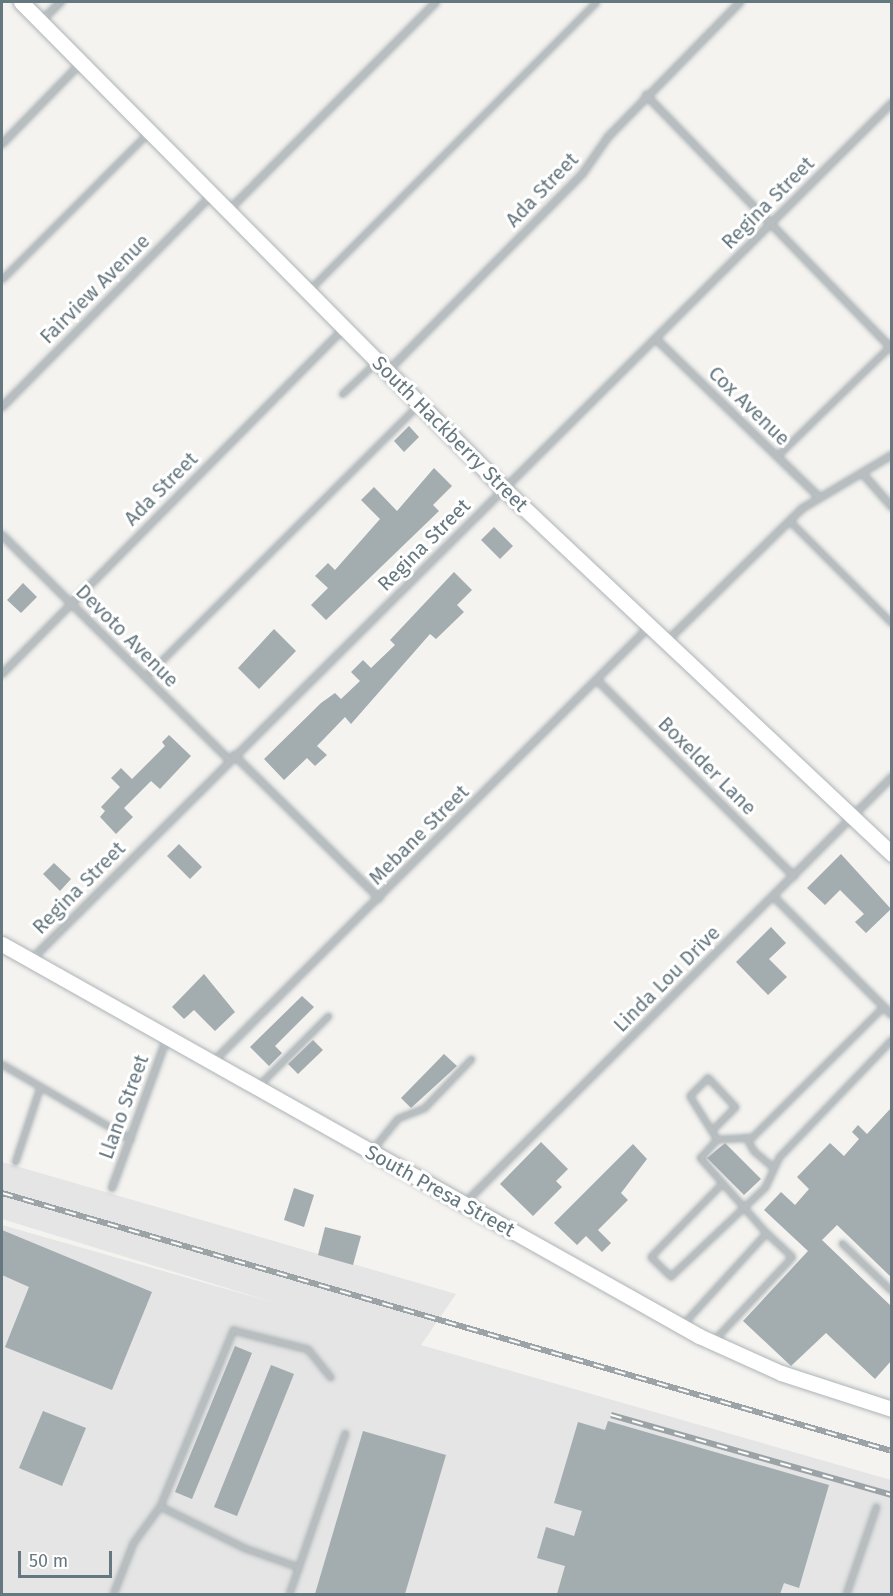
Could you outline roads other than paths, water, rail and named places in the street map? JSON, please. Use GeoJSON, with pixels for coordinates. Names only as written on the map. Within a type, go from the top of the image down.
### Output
{"type":"FeatureCollection","features":[{"type":"Feature","properties":{"kind":"main road","name":"South Hackberry Street"},"geometry":{"type":"LineString","coordinates":[[21,2],[504,489],[648,628],[853,816],[891,854]]}},
{"type":"Feature","properties":{"kind":"main road","name":"South Presa Street"},"geometry":{"type":"LineString","coordinates":[[2,944],[712,1342],[781,1373],[891,1409]]}},
{"type":"Feature","properties":{"kind":"street"},"geometry":{"type":"LineString","coordinates":[[41,21],[60,2]]}},
{"type":"Feature","properties":{"kind":"street"},"geometry":{"type":"LineString","coordinates":[[229,210],[436,2]]}},
{"type":"Feature","properties":{"kind":"street","name":"Ada Street"},"geometry":{"type":"LineString","coordinates":[[382,366],[583,174],[646,95],[740,2]]}},
{"type":"Feature","properties":{"kind":"street"},"geometry":{"type":"LineString","coordinates":[[2,144],[82,62]]}},
{"type":"Feature","properties":{"kind":"street"},"geometry":{"type":"LineString","coordinates":[[646,95],[891,346]]}},
{"type":"Feature","properties":{"kind":"street","name":"Regina Street"},"geometry":{"type":"LineString","coordinates":[[30,961],[891,103]]}},
{"type":"Feature","properties":{"kind":"street","name":"Fairview Avenue"},"geometry":{"type":"LineString","coordinates":[[2,407],[213,194]]}},
{"type":"Feature","properties":{"kind":"street","name":"Ada Street"},"geometry":{"type":"LineString","coordinates":[[2,674],[345,327]]}},
{"type":"Feature","properties":{"kind":"street","name":"Cox Avenue"},"geometry":{"type":"LineString","coordinates":[[656,339],[819,497]]}},
{"type":"Feature","properties":{"kind":"street"},"geometry":{"type":"LineString","coordinates":[[665,643],[790,521],[819,497],[863,474],[891,455]]}},
{"type":"Feature","properties":{"kind":"street"},"geometry":{"type":"LineString","coordinates":[[863,474],[891,507]]}},
{"type":"Feature","properties":{"kind":"street","name":"Devoto Avenue"},"geometry":{"type":"LineString","coordinates":[[2,535],[145,677],[379,898]]}},
{"type":"Feature","properties":{"kind":"street","name":"Mebane Street"},"geometry":{"type":"LineString","coordinates":[[212,1063],[648,628]]}},
{"type":"Feature","properties":{"kind":"street","name":"Boxelder Lane"},"geometry":{"type":"LineString","coordinates":[[597,680],[794,876]]}},
{"type":"Feature","properties":{"kind":"street","name":"Linda Lou Drive"},"geometry":{"type":"LineString","coordinates":[[464,1205],[891,777]]}},
{"type":"Feature","properties":{"kind":"street"},"geometry":{"type":"LineString","coordinates":[[774,896],[891,1015]]}},
{"type":"Feature","properties":{"kind":"street","name":"Llano Street"},"geometry":{"type":"LineString","coordinates":[[112,1188],[167,1037]]}},
{"type":"Feature","properties":{"kind":"lane"},"geometry":{"type":"LineString","coordinates":[[308,291],[596,2]]}},
{"type":"Feature","properties":{"kind":"lane"},"geometry":{"type":"LineString","coordinates":[[2,279],[150,131]]}},
{"type":"Feature","properties":{"kind":"lane"},"geometry":{"type":"LineString","coordinates":[[777,456],[891,346]]}},
{"type":"Feature","properties":{"kind":"lane"},"geometry":{"type":"LineString","coordinates":[[342,394],[382,366]]}},
{"type":"Feature","properties":{"kind":"lane"},"geometry":{"type":"LineString","coordinates":[[145,677],[419,404]]}},
{"type":"Feature","properties":{"kind":"lane"},"geometry":{"type":"LineString","coordinates":[[790,521],[891,622]]}},
{"type":"Feature","properties":{"kind":"lane"},"geometry":{"type":"LineString","coordinates":[[712,1342],[792,1257],[721,1185],[700,1158],[717,1139],[752,1137],[884,1007]]}},
{"type":"Feature","properties":{"kind":"lane"},"geometry":{"type":"LineString","coordinates":[[256,1088],[328,1016]]}},
{"type":"Feature","properties":{"kind":"lane"},"geometry":{"type":"LineString","coordinates":[[721,1185],[651,1257],[671,1276],[765,1187],[774,1168],[820,1111],[891,1039]]}},
{"type":"Feature","properties":{"kind":"lane"},"geometry":{"type":"LineString","coordinates":[[370,1152],[398,1119],[424,1108],[471,1059]]}},
{"type":"Feature","properties":{"kind":"lane"},"geometry":{"type":"LineString","coordinates":[[2,1064],[130,1139]]}},
{"type":"Feature","properties":{"kind":"lane"},"geometry":{"type":"LineString","coordinates":[[714,1128],[735,1107],[708,1078],[690,1096],[714,1128],[717,1139]]}},
{"type":"Feature","properties":{"kind":"lane"},"geometry":{"type":"LineString","coordinates":[[15,1162],[40,1087]]}},
{"type":"Feature","properties":{"kind":"lane"},"geometry":{"type":"LineString","coordinates":[[746,1137],[753,1152],[774,1168]]}},
{"type":"Feature","properties":{"kind":"lane"},"geometry":{"type":"LineString","coordinates":[[683,1326],[766,1233]]}},
{"type":"Feature","properties":{"kind":"lane"},"geometry":{"type":"LineString","coordinates":[[843,1243],[891,1291]]}},
{"type":"Feature","properties":{"kind":"lane"},"geometry":{"type":"LineString","coordinates":[[113,1594],[133,1544],[160,1506],[233,1330],[308,1349],[331,1377]]}},
{"type":"Feature","properties":{"kind":"lane"},"geometry":{"type":"LineString","coordinates":[[289,1594],[345,1433]]}},
{"type":"Feature","properties":{"kind":"lane"},"geometry":{"type":"LineString","coordinates":[[160,1506],[245,1548],[299,1566]]}},
{"type":"Feature","properties":{"kind":"lane"},"geometry":{"type":"LineString","coordinates":[[846,1594],[876,1506]]}},
{"type":"Feature","properties":{"kind":"railway"},"geometry":{"type":"LineString","coordinates":[[2,1193],[892,1451]]}},
{"type":"Feature","properties":{"kind":"railway"},"geometry":{"type":"LineString","coordinates":[[611,1415],[892,1495]]}}]}
